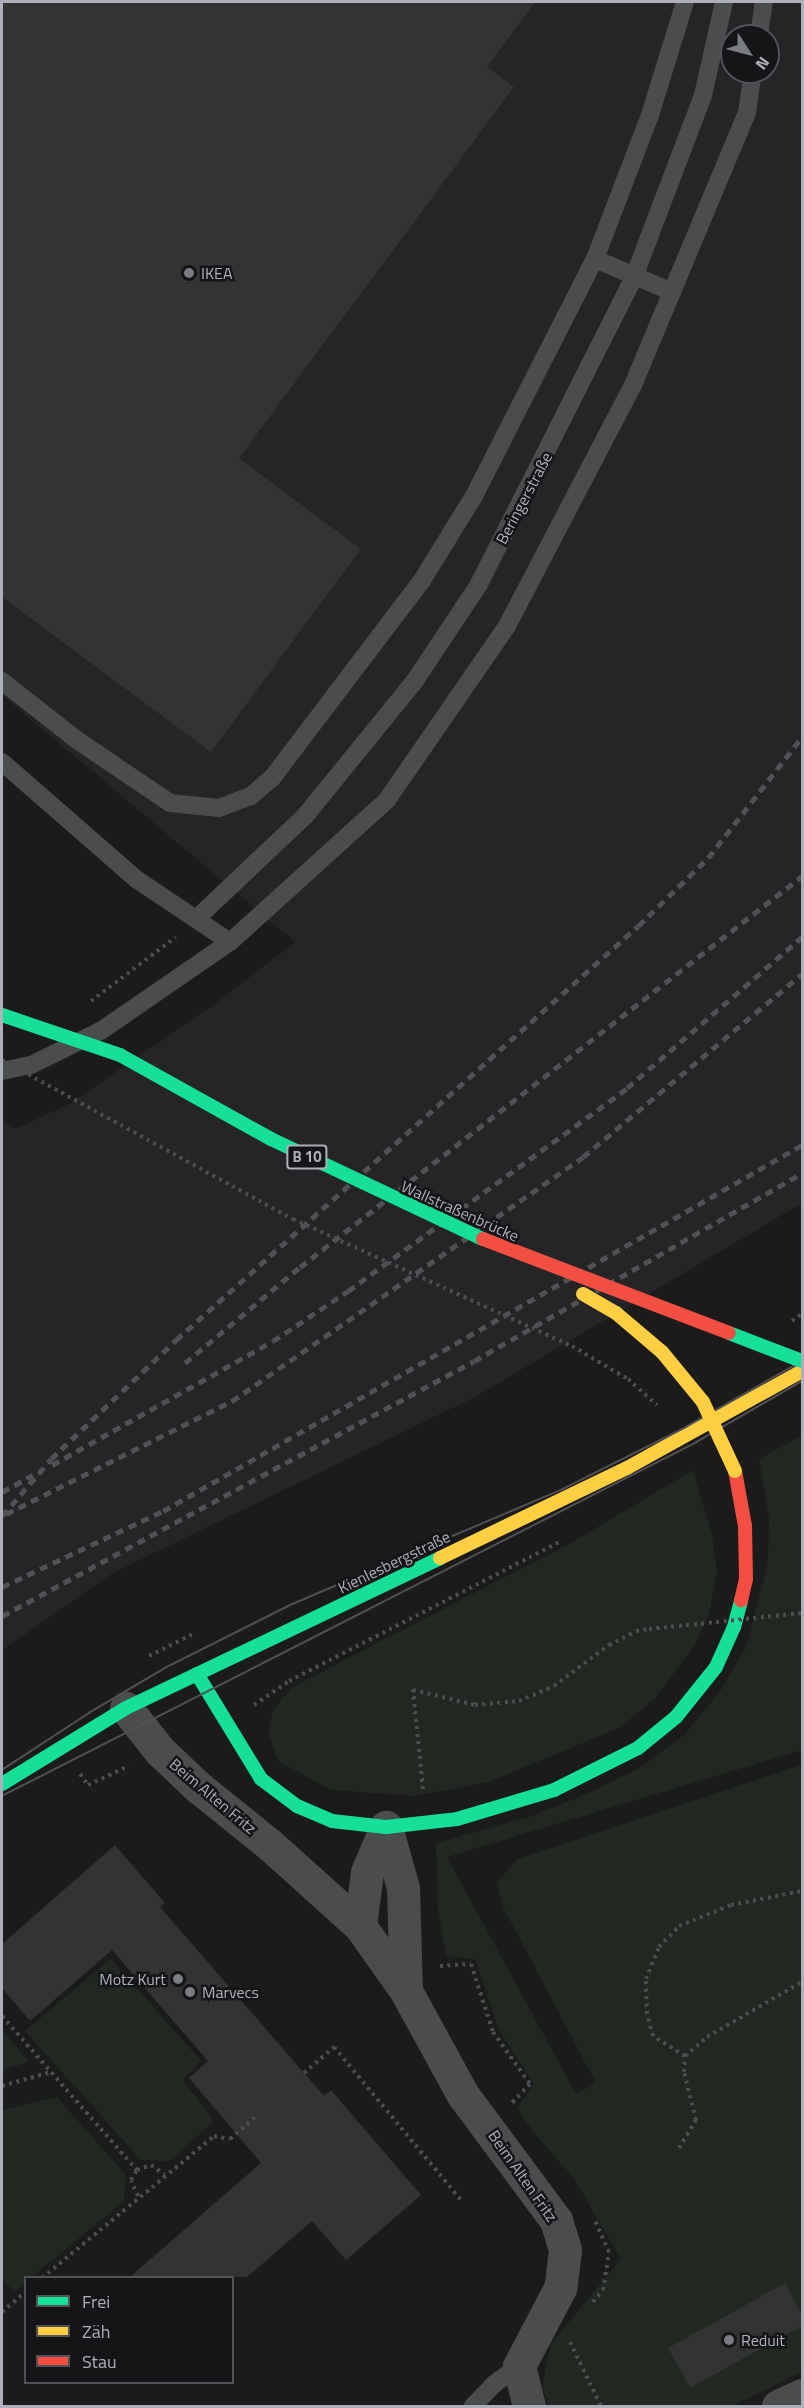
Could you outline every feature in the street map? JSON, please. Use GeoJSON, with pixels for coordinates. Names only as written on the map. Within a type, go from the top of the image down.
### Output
{"type":"FeatureCollection","features":[{"type":"Feature","properties":{"kind":"main road","name":"Wallstraßenbrücke"},"geometry":{"type":"LineString","coordinates":[[2,1015],[120,1055],[271,1139],[500,1247],[802,1361]]}},
{"type":"Feature","properties":{"kind":"main road"},"geometry":{"type":"LineString","coordinates":[[197,1674],[261,1779],[297,1806],[332,1821],[386,1827],[457,1819],[554,1790],[638,1748],[676,1717],[716,1667],[734,1628],[746,1579],[745,1526],[735,1471],[703,1402],[662,1352],[616,1314],[500,1247]]}},
{"type":"Feature","properties":{"kind":"main road","name":"Kienlesbergstraße"},"geometry":{"type":"LineString","coordinates":[[2,1784],[126,1708],[627,1468],[802,1371]]}},
{"type":"Feature","properties":{"kind":"street","name":"Beim Alten Fritz"},"geometry":{"type":"LineString","coordinates":[[126,1708],[160,1751],[198,1787],[269,1844],[360,1926],[406,1991],[463,2095],[556,2220],[566,2250],[560,2288],[519,2366]]}},
{"type":"Feature","properties":{"kind":"street"},"geometry":{"type":"LineString","coordinates":[[360,1926],[367,1872],[386,1827]]}},
{"type":"Feature","properties":{"kind":"street","name":"Beim Alten Fritz"},"geometry":{"type":"LineString","coordinates":[[386,1827],[403,1888],[406,1991]]}},
{"type":"Feature","properties":{"kind":"street"},"geometry":{"type":"LineString","coordinates":[[519,2366],[529,2406]]}},
{"type":"Feature","properties":{"kind":"street"},"geometry":{"type":"LineString","coordinates":[[778,2406],[802,2395]]}},
{"type":"Feature","properties":{"kind":"lane"},"geometry":{"type":"LineString","coordinates":[[2,681],[77,740],[170,803],[219,808],[251,796],[272,778],[421,582],[474,496],[595,259],[650,115],[685,2]]}},
{"type":"Feature","properties":{"kind":"lane","name":"Beringerstraße"},"geometry":{"type":"LineString","coordinates":[[196,919],[305,816],[414,682],[479,584],[634,277],[703,95],[724,2]]}},
{"type":"Feature","properties":{"kind":"lane"},"geometry":{"type":"LineString","coordinates":[[761,24],[764,2]]}},
{"type":"Feature","properties":{"kind":"lane"},"geometry":{"type":"LineString","coordinates":[[2,1071],[31,1065],[102,1030],[230,942],[387,800],[507,626],[633,385],[747,112],[751,84]]}},
{"type":"Feature","properties":{"kind":"lane"},"geometry":{"type":"LineString","coordinates":[[595,259],[672,292]]}},
{"type":"Feature","properties":{"kind":"lane"},"geometry":{"type":"LineString","coordinates":[[2,762],[136,879],[230,942]]}},
{"type":"Feature","properties":{"kind":"lane"},"geometry":{"type":"LineString","coordinates":[[473,2406],[494,2384],[519,2366]]}},
{"type":"Feature","properties":{"kind":"path"},"geometry":{"type":"LineString","coordinates":[[85,1006],[176,937]]}},
{"type":"Feature","properties":{"kind":"path"},"geometry":{"type":"LineString","coordinates":[[2,1060],[293,1219],[572,1346],[628,1378],[659,1408],[669,1403]]}},
{"type":"Feature","properties":{"kind":"path"},"geometry":{"type":"LineString","coordinates":[[783,1327],[802,1314]]}},
{"type":"Feature","properties":{"kind":"path"},"geometry":{"type":"LineString","coordinates":[[256,1704],[289,1681],[571,1536]]}},
{"type":"Feature","properties":{"kind":"path"},"geometry":{"type":"LineString","coordinates":[[424,1802],[414,1690],[475,1705],[519,1701],[554,1686],[609,1645],[636,1631],[802,1613]]}},
{"type":"Feature","properties":{"kind":"path"},"geometry":{"type":"LineString","coordinates":[[158,1650],[201,1630]]}},
{"type":"Feature","properties":{"kind":"path"},"geometry":{"type":"LineString","coordinates":[[75,1768],[88,1785],[134,1763]]}},
{"type":"Feature","properties":{"kind":"path"},"geometry":{"type":"LineString","coordinates":[[685,2056],[653,2036],[647,2014],[646,1979],[659,1947],[679,1926],[731,1905],[802,1891]]}},
{"type":"Feature","properties":{"kind":"path"},"geometry":{"type":"LineString","coordinates":[[438,1956],[440,1967],[471,1964],[494,2032],[530,2084],[503,2112]]}},
{"type":"Feature","properties":{"kind":"path"},"geometry":{"type":"LineString","coordinates":[[679,2148],[696,2120],[684,2072],[685,2056],[707,2037],[802,1982]]}},
{"type":"Feature","properties":{"kind":"path"},"geometry":{"type":"LineString","coordinates":[[2,2016],[137,2170]]}},
{"type":"Feature","properties":{"kind":"path"},"geometry":{"type":"LineString","coordinates":[[304,2073],[334,2047],[461,2200]]}},
{"type":"Feature","properties":{"kind":"path"},"geometry":{"type":"LineString","coordinates":[[2,2086],[51,2073]]}},
{"type":"Feature","properties":{"kind":"path"},"geometry":{"type":"LineString","coordinates":[[43,2276],[164,2174],[214,2136],[230,2139],[256,2116]]}},
{"type":"Feature","properties":{"kind":"path"},"geometry":{"type":"LineString","coordinates":[[138,2196],[131,2180],[137,2170],[151,2165],[164,2174]]}},
{"type":"Feature","properties":{"kind":"path"},"geometry":{"type":"LineString","coordinates":[[589,2307],[603,2290],[609,2252],[592,2214]]}},
{"type":"Feature","properties":{"kind":"path"},"geometry":{"type":"LineString","coordinates":[[3,2308],[24,2292]]}},
{"type":"Feature","properties":{"kind":"path"},"geometry":{"type":"LineString","coordinates":[[568,2332],[601,2406]]}},
{"type":"Feature","properties":{"kind":"shaded area"},"geometry":{"type":"Polygon","coordinates":[[[2,2],[802,2],[802,1203],[475,1397],[113,1573],[2,1650],[2,1119],[15,1129],[71,1103],[219,1001],[295,942],[2,695],[2,2]]]}},
{"type":"Feature","properties":{"kind":"shaded area"},"geometry":{"type":"Polygon","coordinates":[[[802,1435],[802,1750],[447,1857],[576,2094],[596,2083],[503,1907],[497,1882],[517,1859],[802,1765],[802,2372],[732,2406],[549,2406],[542,2387],[551,2344],[621,2259],[573,2177],[534,2133],[517,2108],[534,2084],[499,2030],[475,1959],[446,1956],[438,1910],[436,1843],[532,1816],[591,1792],[638,1769],[684,1735],[721,1690],[747,1645],[768,1562],[769,1517],[759,1459],[802,1435]]]}},
{"type":"Feature","properties":{"kind":"shaded area"},"geometry":{"type":"Polygon","coordinates":[[[693,1470],[712,1535],[717,1573],[708,1617],[693,1648],[656,1697],[621,1727],[489,1782],[415,1796],[331,1790],[278,1761],[268,1732],[273,1711],[291,1688],[573,1542],[693,1470]]]}},
{"type":"Feature","properties":{"kind":"shaded area"},"geometry":{"type":"Polygon","coordinates":[[[111,1959],[201,2061],[183,2080],[214,2121],[170,2161],[141,2160],[25,2031],[111,1959]]]}},
{"type":"Feature","properties":{"kind":"shaded area"},"geometry":{"type":"Polygon","coordinates":[[[2,2030],[29,2062],[2,2070],[2,2030]]]}},
{"type":"Feature","properties":{"kind":"shaded area"},"geometry":{"type":"Polygon","coordinates":[[[57,2097],[126,2175],[124,2201],[33,2276],[24,2276],[24,2284],[15,2292],[2,2279],[2,2110],[57,2097]]]}},
{"type":"Feature","properties":{"kind":"building","name":"IKEA"},"geometry":{"type":"Polygon","coordinates":[[[2,2],[535,2],[487,67],[514,87],[239,458],[361,549],[211,752],[2,597],[2,2]]]}},
{"type":"Feature","properties":{"kind":"building"},"geometry":{"type":"Polygon","coordinates":[[[115,1845],[165,1903],[160,1907],[324,2096],[331,2090],[421,2195],[346,2260],[312,2221],[247,2277],[131,2276],[261,2163],[189,2078],[208,2061],[112,1950],[30,2021],[2,1988],[2,1944],[115,1845]]]}},
{"type":"Feature","properties":{"kind":"building","name":"Reduit"},"geometry":{"type":"Polygon","coordinates":[[[785,2283],[802,2315],[802,2326],[690,2388],[668,2348],[785,2283]]]}},
{"type":"Feature","properties":{"kind":"tram line"},"geometry":{"type":"LineString","coordinates":[[2,1770],[89,1713],[165,1668],[290,1605],[561,1490],[686,1427],[802,1361]]}},
{"type":"Feature","properties":{"kind":"tram line"},"geometry":{"type":"LineString","coordinates":[[2,1796],[695,1443],[802,1381]]}},
{"type":"Feature","properties":{"kind":"railway"},"geometry":{"type":"LineString","coordinates":[[2,1516],[51,1459],[176,1340],[638,926],[708,858],[802,737]]}},
{"type":"Feature","properties":{"kind":"railway"},"geometry":{"type":"LineString","coordinates":[[185,1363],[300,1267],[802,876]]}},
{"type":"Feature","properties":{"kind":"railway"},"geometry":{"type":"LineString","coordinates":[[52,1465],[273,1341],[348,1291],[627,1088],[802,937]]}},
{"type":"Feature","properties":{"kind":"railway"},"geometry":{"type":"LineString","coordinates":[[6,1514],[232,1401],[583,1157],[802,974]]}},
{"type":"Feature","properties":{"kind":"railway"},"geometry":{"type":"LineString","coordinates":[[2,1587],[163,1511],[802,1145]]}},
{"type":"Feature","properties":{"kind":"railway"},"geometry":{"type":"LineString","coordinates":[[2,1616],[474,1361],[802,1173]]}},
{"type":"Feature","properties":{"kind":"railway"},"geometry":{"type":"LineString","coordinates":[[2,1492],[33,1475]]}},
{"type":"Feature","properties":{"kind":"traffic: fast"},"geometry":{"type":"LineString","coordinates":[[2,1015],[120,1055],[271,1139],[483,1239]]}},
{"type":"Feature","properties":{"kind":"traffic: fast"},"geometry":{"type":"LineString","coordinates":[[729,1333],[802,1361]]}},
{"type":"Feature","properties":{"kind":"traffic: fast"},"geometry":{"type":"LineString","coordinates":[[2,1784],[126,1708],[440,1558]]}},
{"type":"Feature","properties":{"kind":"traffic: fast"},"geometry":{"type":"LineString","coordinates":[[386,1827],[457,1819],[554,1790],[638,1748],[676,1717],[716,1667],[734,1627],[741,1600]]}},
{"type":"Feature","properties":{"kind":"traffic: fast"},"geometry":{"type":"LineString","coordinates":[[197,1674],[261,1779],[297,1806],[332,1821],[386,1827]]}},
{"type":"Feature","properties":{"kind":"traffic: slow"},"geometry":{"type":"LineString","coordinates":[[583,1294],[616,1313],[662,1352],[703,1402],[735,1471]]}},
{"type":"Feature","properties":{"kind":"traffic: slow"},"geometry":{"type":"LineString","coordinates":[[440,1558],[627,1468],[802,1371]]}},
{"type":"Feature","properties":{"kind":"traffic: jam"},"geometry":{"type":"LineString","coordinates":[[483,1239],[729,1333]]}},
{"type":"Feature","properties":{"kind":"traffic: jam"},"geometry":{"type":"LineString","coordinates":[[735,1471],[745,1526],[746,1579],[741,1600]]}},
{"type":"Feature","properties":{"kind":"place","name":"IKEA"},"geometry":{"type":"Point","coordinates":[189,273]}},
{"type":"Feature","properties":{"kind":"place","name":"Motz Kurt"},"geometry":{"type":"Point","coordinates":[178,1979]}},
{"type":"Feature","properties":{"kind":"place","name":"Marvecs"},"geometry":{"type":"Point","coordinates":[190,1992]}},
{"type":"Feature","properties":{"kind":"place","name":"Reduit"},"geometry":{"type":"Point","coordinates":[729,2340]}}]}
